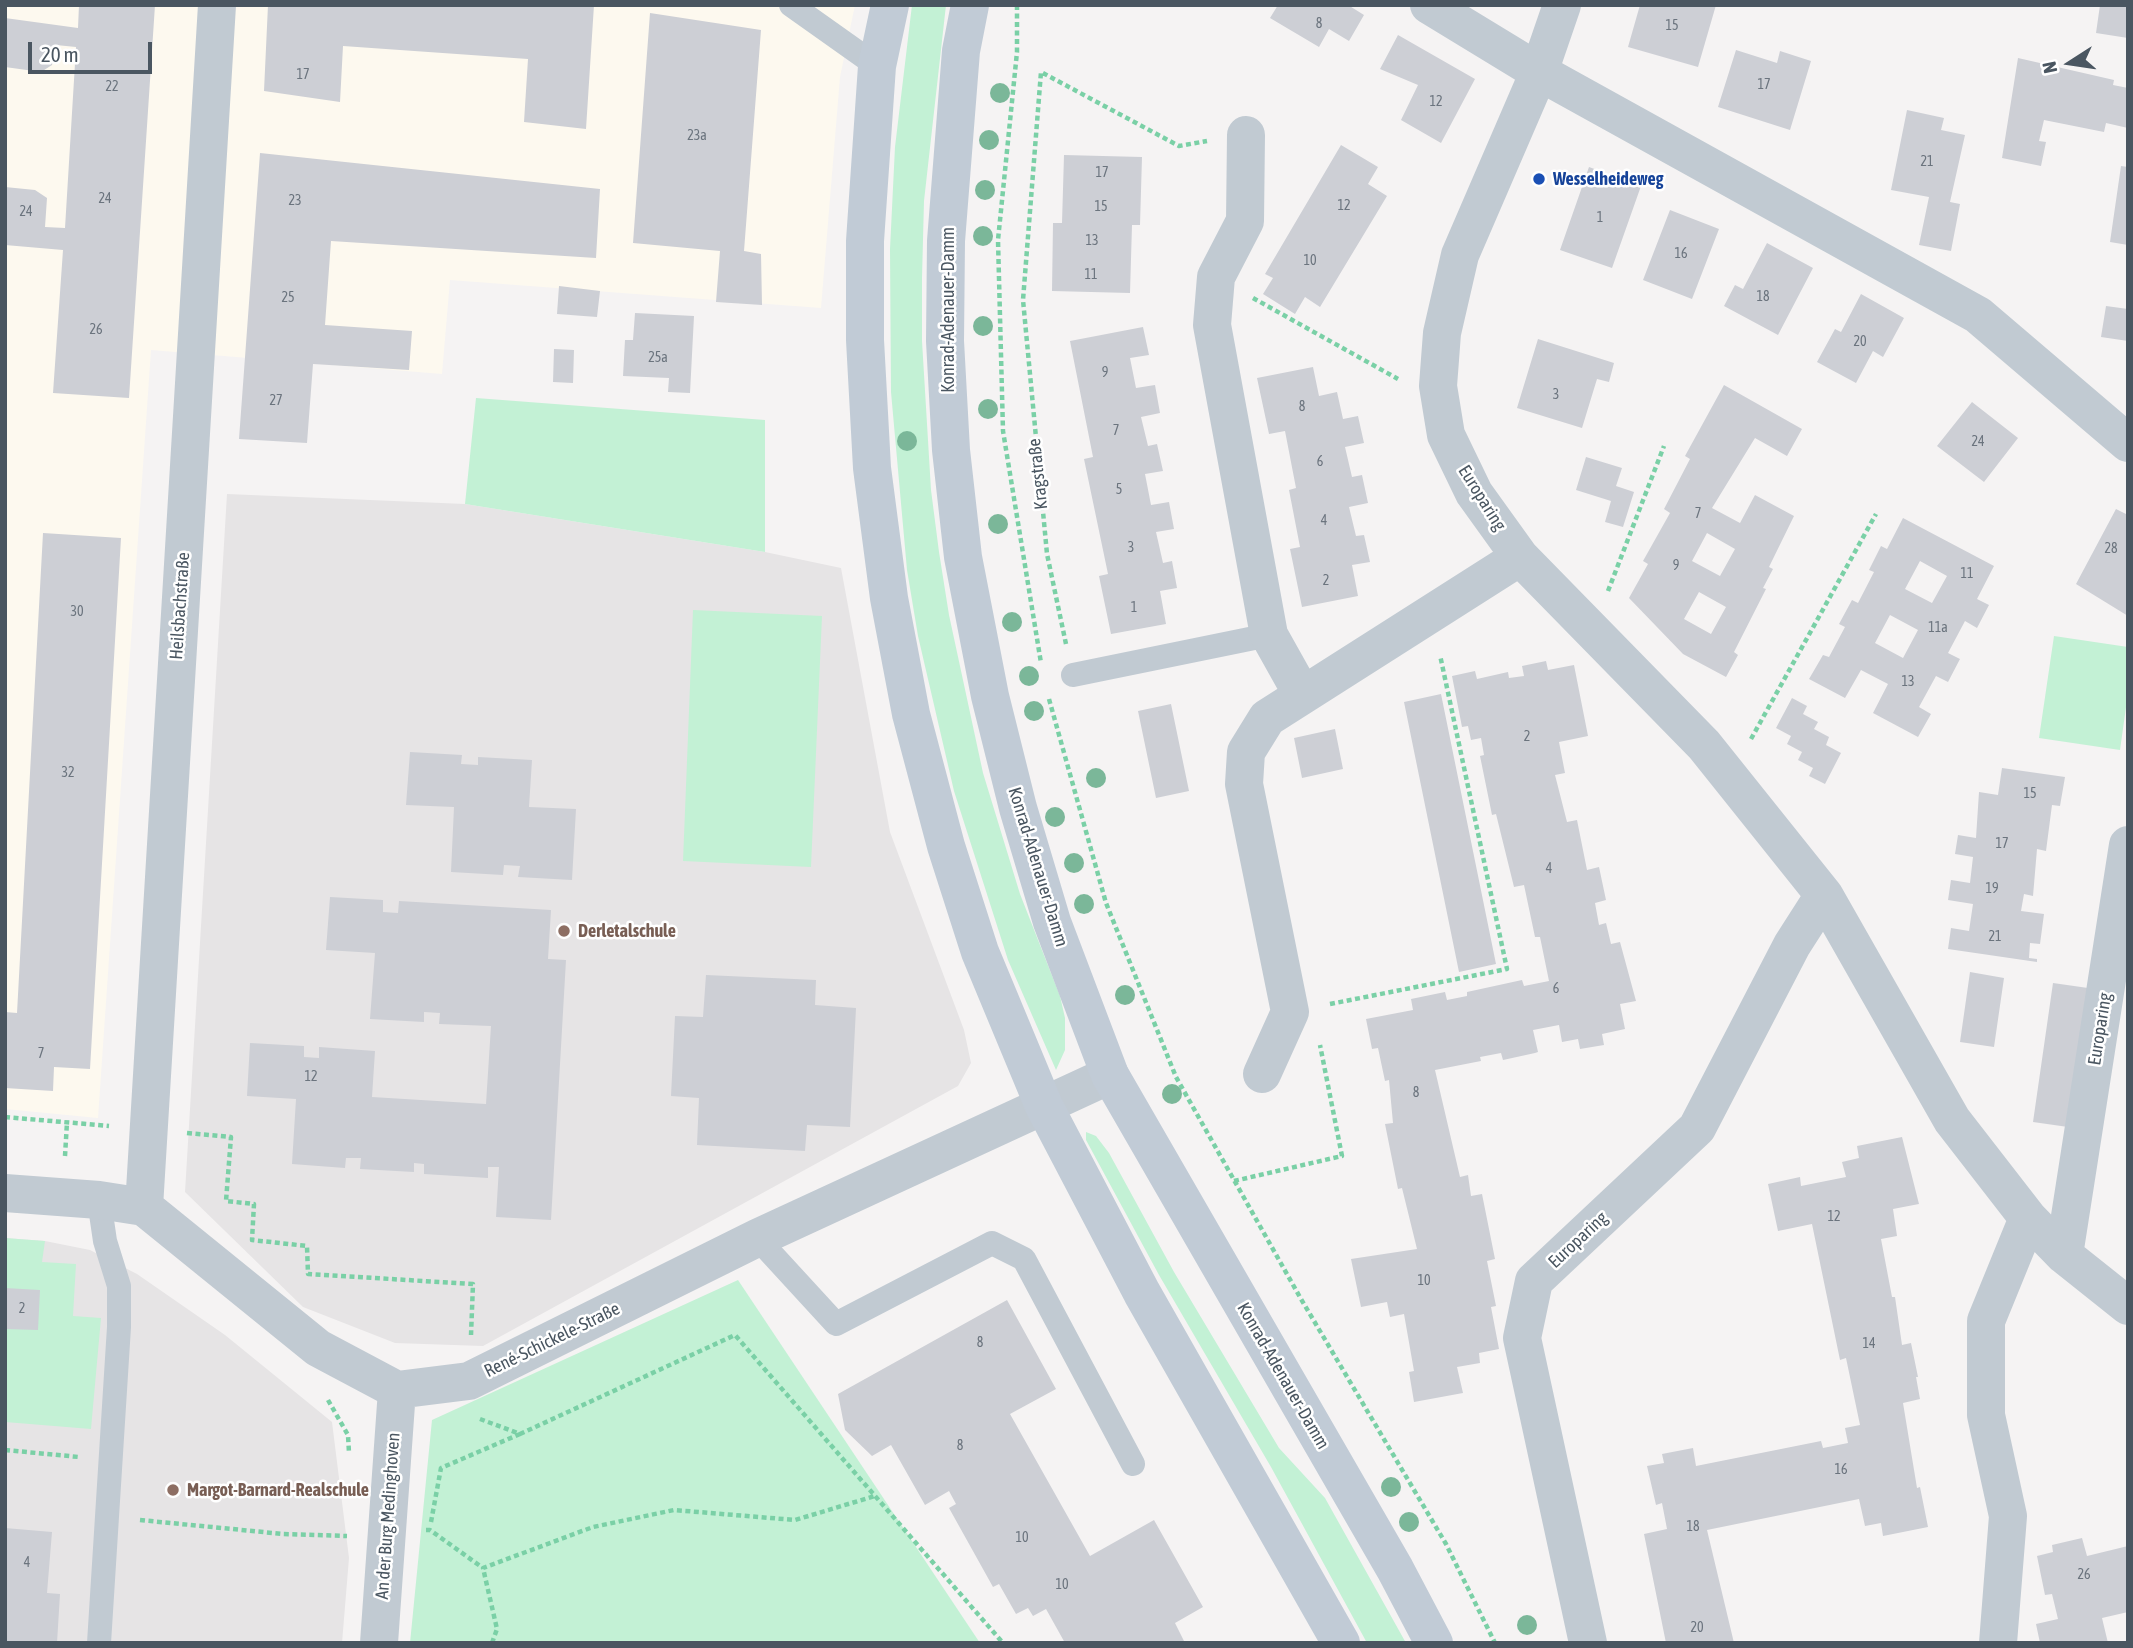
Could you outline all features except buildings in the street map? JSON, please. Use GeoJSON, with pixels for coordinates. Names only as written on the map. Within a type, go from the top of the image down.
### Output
{"type":"FeatureCollection","features":[{"type":"Feature","properties":{"kind":"main road"},"geometry":{"type":"LineString","coordinates":[[890,5],[877,66],[865,241],[865,340],[872,468],[889,598],[911,714],[946,846],[980,952],[1044,1106],[1142,1293],[1341,1643]]}},
{"type":"Feature","properties":{"kind":"main road","name":"Konrad-Adenauer-Damm"},"geometry":{"type":"LineString","coordinates":[[970,5],[961,51],[946,241],[945,316],[951,450],[963,556],[989,696],[1018,808],[1052,922],[1110,1075],[1395,1569],[1434,1643]]}},
{"type":"Feature","properties":{"kind":"street","name":"Heilsbachstraße"},"geometry":{"type":"LineString","coordinates":[[144,1207],[217,5]]}},
{"type":"Feature","properties":{"kind":"street"},"geometry":{"type":"LineString","coordinates":[[1429,5],[1539,72],[1978,315],[2128,443]]}},
{"type":"Feature","properties":{"kind":"street","name":"Europaring"},"geometry":{"type":"LineString","coordinates":[[1562,5],[1539,72],[1460,255],[1442,333],[1437,386],[1446,435],[1474,492],[1520,557],[1704,745],[1824,895],[1952,1120],[2028,1218],[2064,1255],[2128,1306]]}},
{"type":"Feature","properties":{"kind":"street"},"geometry":{"type":"LineString","coordinates":[[1246,135],[1245,221],[1216,277],[1212,325],[1269,635],[1301,694]]}},
{"type":"Feature","properties":{"kind":"street"},"geometry":{"type":"LineString","coordinates":[[1262,1074],[1290,1012],[1244,784],[1246,752],[1267,718],[1520,557]]}},
{"type":"Feature","properties":{"kind":"street","name":"Europaring"},"geometry":{"type":"LineString","coordinates":[[2064,1255],[2128,845]]}},
{"type":"Feature","properties":{"kind":"street","name":"Europaring"},"geometry":{"type":"LineString","coordinates":[[1588,1643],[1522,1338],[1534,1282],[1697,1128],[1792,946],[1824,895]]}},
{"type":"Feature","properties":{"kind":"street","name":"René-Schickele-Straße"},"geometry":{"type":"LineString","coordinates":[[397,1390],[470,1399],[757,1238],[1110,1075]]}},
{"type":"Feature","properties":{"kind":"street"},"geometry":{"type":"LineString","coordinates":[[5,1193],[99,1200],[144,1207],[318,1348],[397,1390]]}},
{"type":"Feature","properties":{"kind":"street"},"geometry":{"type":"LineString","coordinates":[[1998,1643],[2008,1517],[1986,1415],[1986,1321],[2028,1218]]}},
{"type":"Feature","properties":{"kind":"street","name":"An der Burg Medinghoven"},"geometry":{"type":"LineString","coordinates":[[379,1643],[397,1390]]}},
{"type":"Feature","properties":{"kind":"lane"},"geometry":{"type":"LineString","coordinates":[[791,5],[877,66]]}},
{"type":"Feature","properties":{"kind":"lane"},"geometry":{"type":"LineString","coordinates":[[1073,675],[1269,635]]}},
{"type":"Feature","properties":{"kind":"lane"},"geometry":{"type":"LineString","coordinates":[[99,1200],[105,1241],[119,1286],[112,1460],[99,1643]]}},
{"type":"Feature","properties":{"kind":"lane"},"geometry":{"type":"LineString","coordinates":[[757,1238],[836,1324],[992,1243],[1024,1259],[1133,1464]]}},
{"type":"Feature","properties":{"kind":"path"},"geometry":{"type":"LineString","coordinates":[[1017,5],[1017,52],[998,240],[1003,431],[1043,672]]}},
{"type":"Feature","properties":{"kind":"path","name":"Kragstraße"},"geometry":{"type":"LineString","coordinates":[[1073,675],[1046,554],[1023,300],[1041,72],[1179,146],[1246,135]]}},
{"type":"Feature","properties":{"kind":"path"},"geometry":{"type":"LineString","coordinates":[[1216,277],[1407,383]]}},
{"type":"Feature","properties":{"kind":"path"},"geometry":{"type":"LineString","coordinates":[[1592,631],[1664,446]]}},
{"type":"Feature","properties":{"kind":"path"},"geometry":{"type":"LineString","coordinates":[[1730,776],[1876,514]]}},
{"type":"Feature","properties":{"kind":"path"},"geometry":{"type":"LineString","coordinates":[[1349,1000],[1507,969],[1431,613]]}},
{"type":"Feature","properties":{"kind":"path"},"geometry":{"type":"LineString","coordinates":[[1045,685],[1107,903],[1176,1077],[1446,1544],[1495,1643]]}},
{"type":"Feature","properties":{"kind":"path"},"geometry":{"type":"LineString","coordinates":[[1234,1181],[1342,1156],[1318,1034]]}},
{"type":"Feature","properties":{"kind":"path"},"geometry":{"type":"LineString","coordinates":[[5,1117],[230,1138],[226,1201],[254,1204],[252,1240],[307,1246],[308,1274],[473,1284],[470,1399],[520,1434]]}},
{"type":"Feature","properties":{"kind":"path"},"geometry":{"type":"LineString","coordinates":[[430,1530],[441,1468],[735,1335],[1003,1643]]}},
{"type":"Feature","properties":{"kind":"path"},"geometry":{"type":"LineString","coordinates":[[326,1396],[348,1435],[350,1460]]}},
{"type":"Feature","properties":{"kind":"path"},"geometry":{"type":"LineString","coordinates":[[5,1450],[112,1460]]}},
{"type":"Feature","properties":{"kind":"path"},"geometry":{"type":"LineString","coordinates":[[483,1568],[593,1527],[674,1510],[795,1520],[875,1496]]}},
{"type":"Feature","properties":{"kind":"path"},"geometry":{"type":"LineString","coordinates":[[108,1517],[283,1534],[387,1539],[430,1530],[483,1568],[497,1629],[492,1643]]}},
{"type":"Feature","properties":{"kind":"shaded area"},"geometry":{"type":"Polygon","coordinates":[[[5,5],[855,5],[840,77],[821,308],[450,280],[442,374],[151,350],[98,1118],[5,1109],[5,5]]]}},
{"type":"Feature","properties":{"kind":"shaded area","name":"Derletalschule"},"geometry":{"type":"Polygon","coordinates":[[[227,494],[465,504],[765,552],[841,568],[890,832],[964,1030],[971,1063],[958,1086],[483,1346],[395,1343],[303,1307],[185,1192],[227,494]]]}},
{"type":"Feature","properties":{"kind":"shaded area","name":"Margot-Barnard-Realschule"},"geometry":{"type":"Polygon","coordinates":[[[5,1238],[45,1241],[90,1250],[137,1274],[225,1335],[332,1422],[349,1558],[342,1643],[5,1643],[5,1238]]]}},
{"type":"Feature","properties":{"kind":"green space"},"geometry":{"type":"Polygon","coordinates":[[[912,5],[946,5],[924,201],[922,278],[922,341],[931,490],[939,552],[949,615],[983,773],[1020,894],[1060,996],[1065,1018],[1065,1050],[1056,1070],[1008,960],[954,791],[918,636],[907,570],[891,392],[890,249],[895,147],[912,5]]]}},
{"type":"Feature","properties":{"kind":"green space"},"geometry":{"type":"Polygon","coordinates":[[[476,398],[765,420],[765,552],[465,504],[476,398]]]}},
{"type":"Feature","properties":{"kind":"green space"},"geometry":{"type":"Polygon","coordinates":[[[693,610],[822,616],[811,867],[683,861],[693,610]]]}},
{"type":"Feature","properties":{"kind":"green space"},"geometry":{"type":"Polygon","coordinates":[[[2054,636],[2128,647],[2128,693],[2120,750],[2039,738],[2054,636]]]}},
{"type":"Feature","properties":{"kind":"green space"},"geometry":{"type":"Polygon","coordinates":[[[1086,1132],[1096,1136],[1109,1153],[1174,1272],[1279,1448],[1325,1498],[1406,1643],[1367,1643],[1271,1467],[1159,1275],[1086,1140],[1086,1132]]]}},
{"type":"Feature","properties":{"kind":"green space"},"geometry":{"type":"Polygon","coordinates":[[[5,1238],[45,1241],[42,1262],[76,1264],[73,1316],[101,1318],[91,1429],[5,1422],[5,1238]]]}},
{"type":"Feature","properties":{"kind":"green space"},"geometry":{"type":"Polygon","coordinates":[[[738,1280],[980,1643],[410,1643],[432,1420],[738,1280]]]}},
{"type":"Feature","properties":{"kind":"place","name":"Wesselheideweg"},"geometry":{"type":"Point","coordinates":[1539,179]}},
{"type":"Feature","properties":{"kind":"place","name":"Derletalschule"},"geometry":{"type":"Point","coordinates":[564,931]}},
{"type":"Feature","properties":{"kind":"place","name":"Margot-Barnard-Realschule"},"geometry":{"type":"Point","coordinates":[173,1490]}}]}
